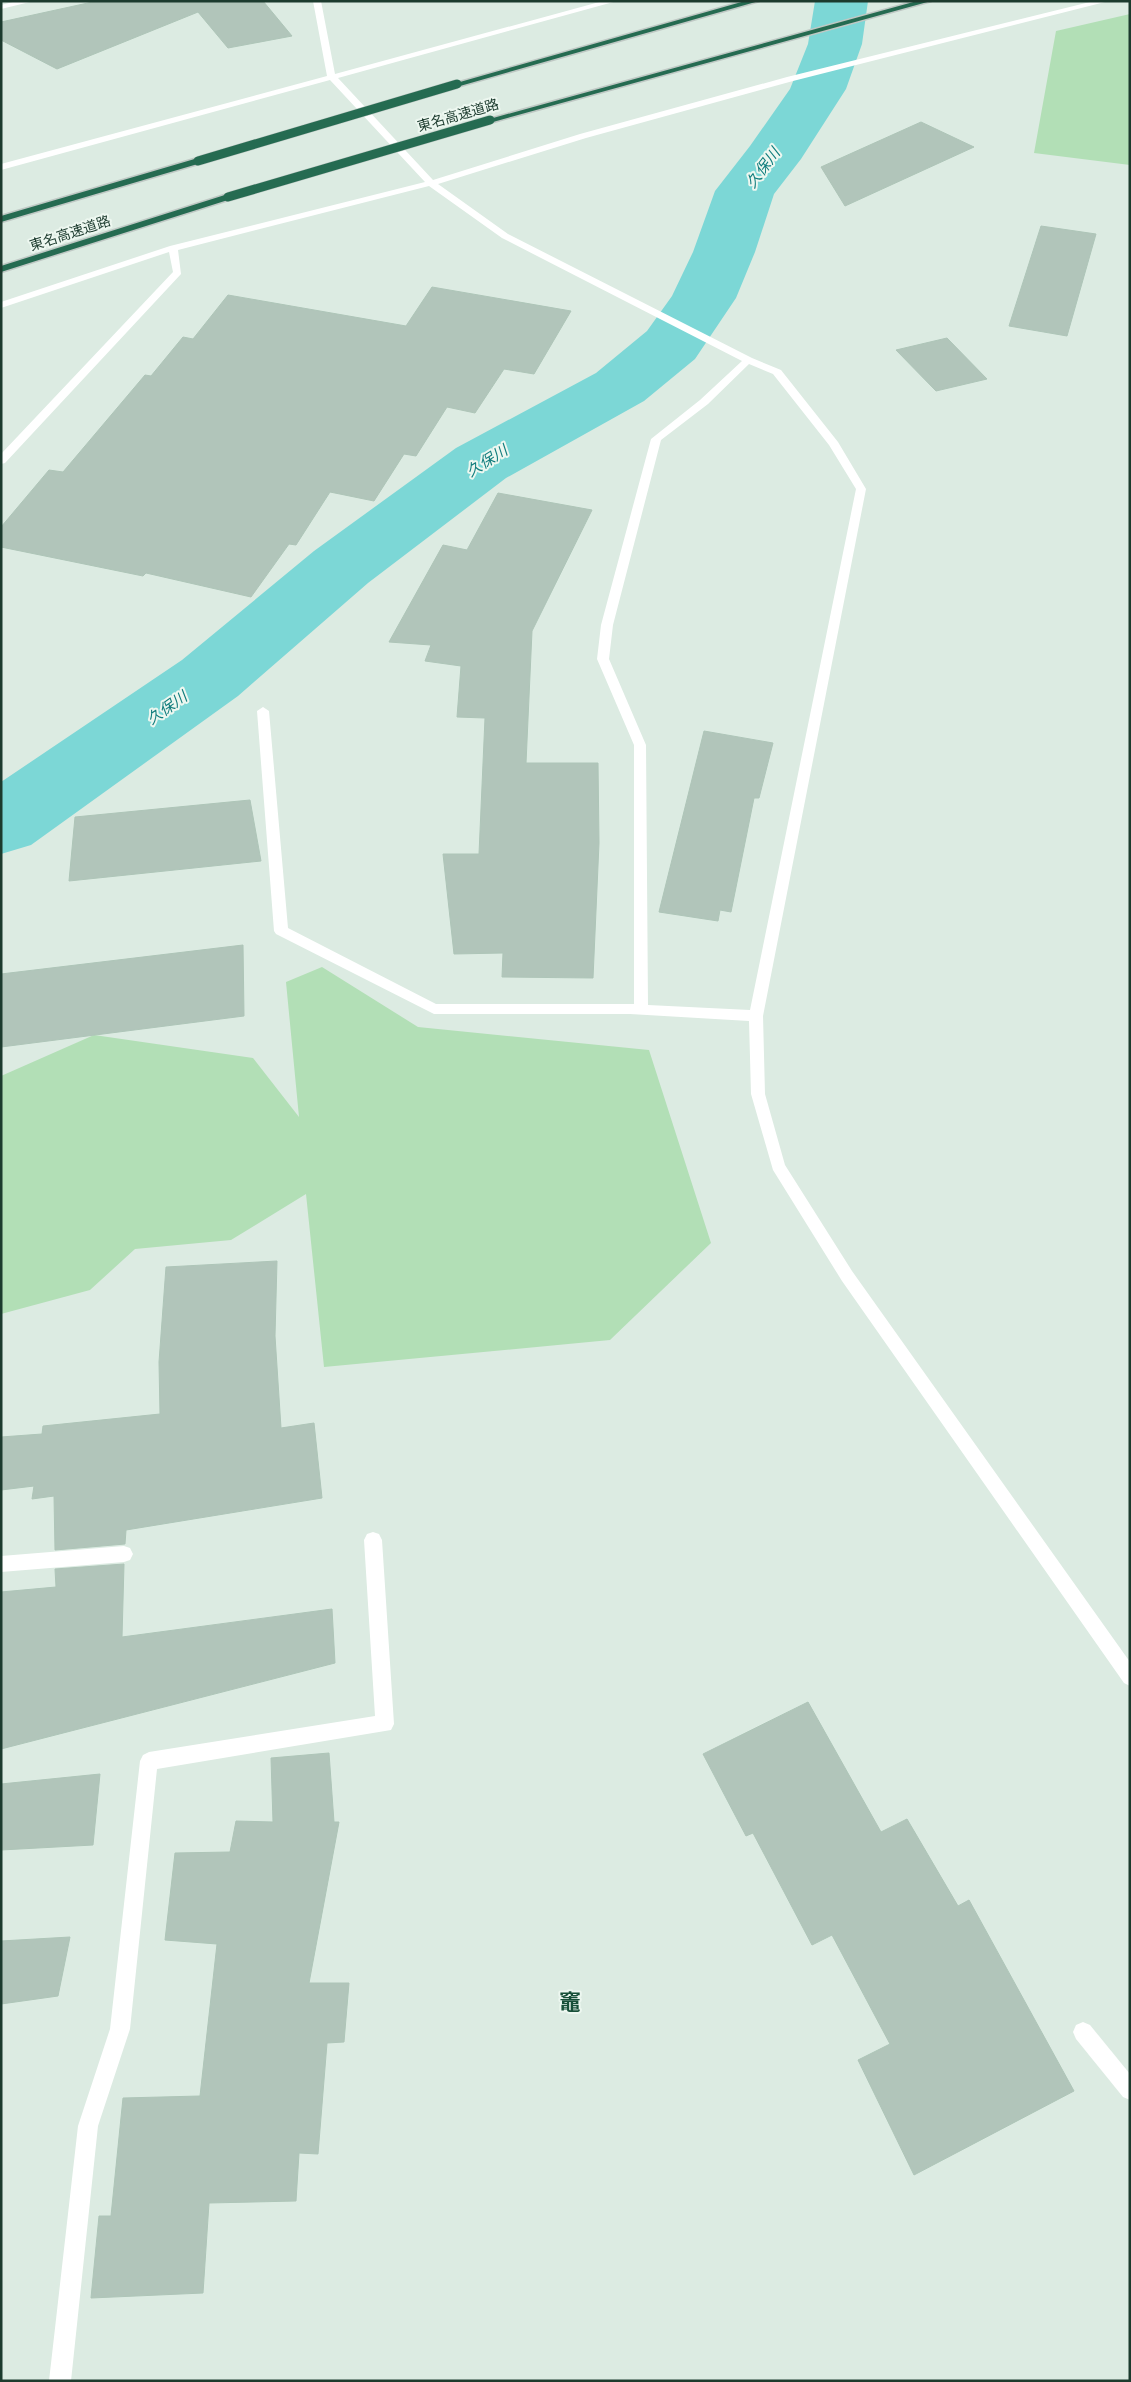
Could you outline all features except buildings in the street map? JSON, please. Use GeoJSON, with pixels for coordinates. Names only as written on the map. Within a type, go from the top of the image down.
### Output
{"type":"FeatureCollection","features":[{"type":"Feature","properties":{"kind":"highway","name":"東名高速道路"},"geometry":{"type":"LineString","coordinates":[[1,219],[457,84],[755,1]]}},
{"type":"Feature","properties":{"kind":"highway","name":"東名高速道路"},"geometry":{"type":"LineString","coordinates":[[1,269],[228,197],[490,120],[927,1]]}},
{"type":"Feature","properties":{"kind":"street"},"geometry":{"type":"LineString","coordinates":[[1,7],[30,1]]}},
{"type":"Feature","properties":{"kind":"street"},"geometry":{"type":"LineString","coordinates":[[317,1],[331,76],[431,182],[505,236],[713,343],[777,372],[834,444],[861,489],[756,1016],[758,1094],[778,1166],[847,1276],[1130,1677]]}},
{"type":"Feature","properties":{"kind":"street"},"geometry":{"type":"LineString","coordinates":[[1,167],[613,1]]}},
{"type":"Feature","properties":{"kind":"street"},"geometry":{"type":"LineString","coordinates":[[1,305],[173,248],[431,182],[582,136],[790,78],[1105,1]]}},
{"type":"Feature","properties":{"kind":"street"},"geometry":{"type":"LineString","coordinates":[[1,461],[178,272],[173,248]]}},
{"type":"Feature","properties":{"kind":"street"},"geometry":{"type":"LineString","coordinates":[[641,1010],[640,745],[603,659],[607,625],[656,440],[704,402],[748,360]]}},
{"type":"Feature","properties":{"kind":"street"},"geometry":{"type":"LineString","coordinates":[[263,711],[281,931],[434,1009],[641,1010],[756,1016]]}},
{"type":"Feature","properties":{"kind":"street"},"geometry":{"type":"LineString","coordinates":[[60,2381],[88,2126],[120,2029],[149,1761],[385,1724],[373,1540]]}},
{"type":"Feature","properties":{"kind":"street"},"geometry":{"type":"LineString","coordinates":[[1,1564],[124,1554]]}},
{"type":"Feature","properties":{"kind":"street"},"geometry":{"type":"LineString","coordinates":[[1082,2032],[1130,2090]]}},
{"type":"Feature","properties":{"kind":"green space"},"geometry":{"type":"Polygon","coordinates":[[[1130,14],[1130,165],[1034,153],[1056,31],[1130,14]]]}},
{"type":"Feature","properties":{"kind":"green space"},"geometry":{"type":"Polygon","coordinates":[[[322,967],[418,1027],[649,1050],[711,1243],[610,1340],[324,1367],[306,1194],[231,1240],[135,1249],[90,1290],[1,1314],[1,1076],[94,1035],[253,1058],[299,1117],[286,982],[322,967]]]}},
{"type":"Feature","properties":{"kind":"waterway","name":"久保川"},"geometry":{"type":"LineString","coordinates":[[1,824],[210,678],[341,567],[481,463],[620,387],[671,345],[704,298],[724,252],[745,191],[771,159],[818,89],[835,44],[842,1]]}},
{"type":"Feature","properties":{"kind":"district","name":"竈"},"geometry":{"type":"Point","coordinates":[570,2002]}}]}
